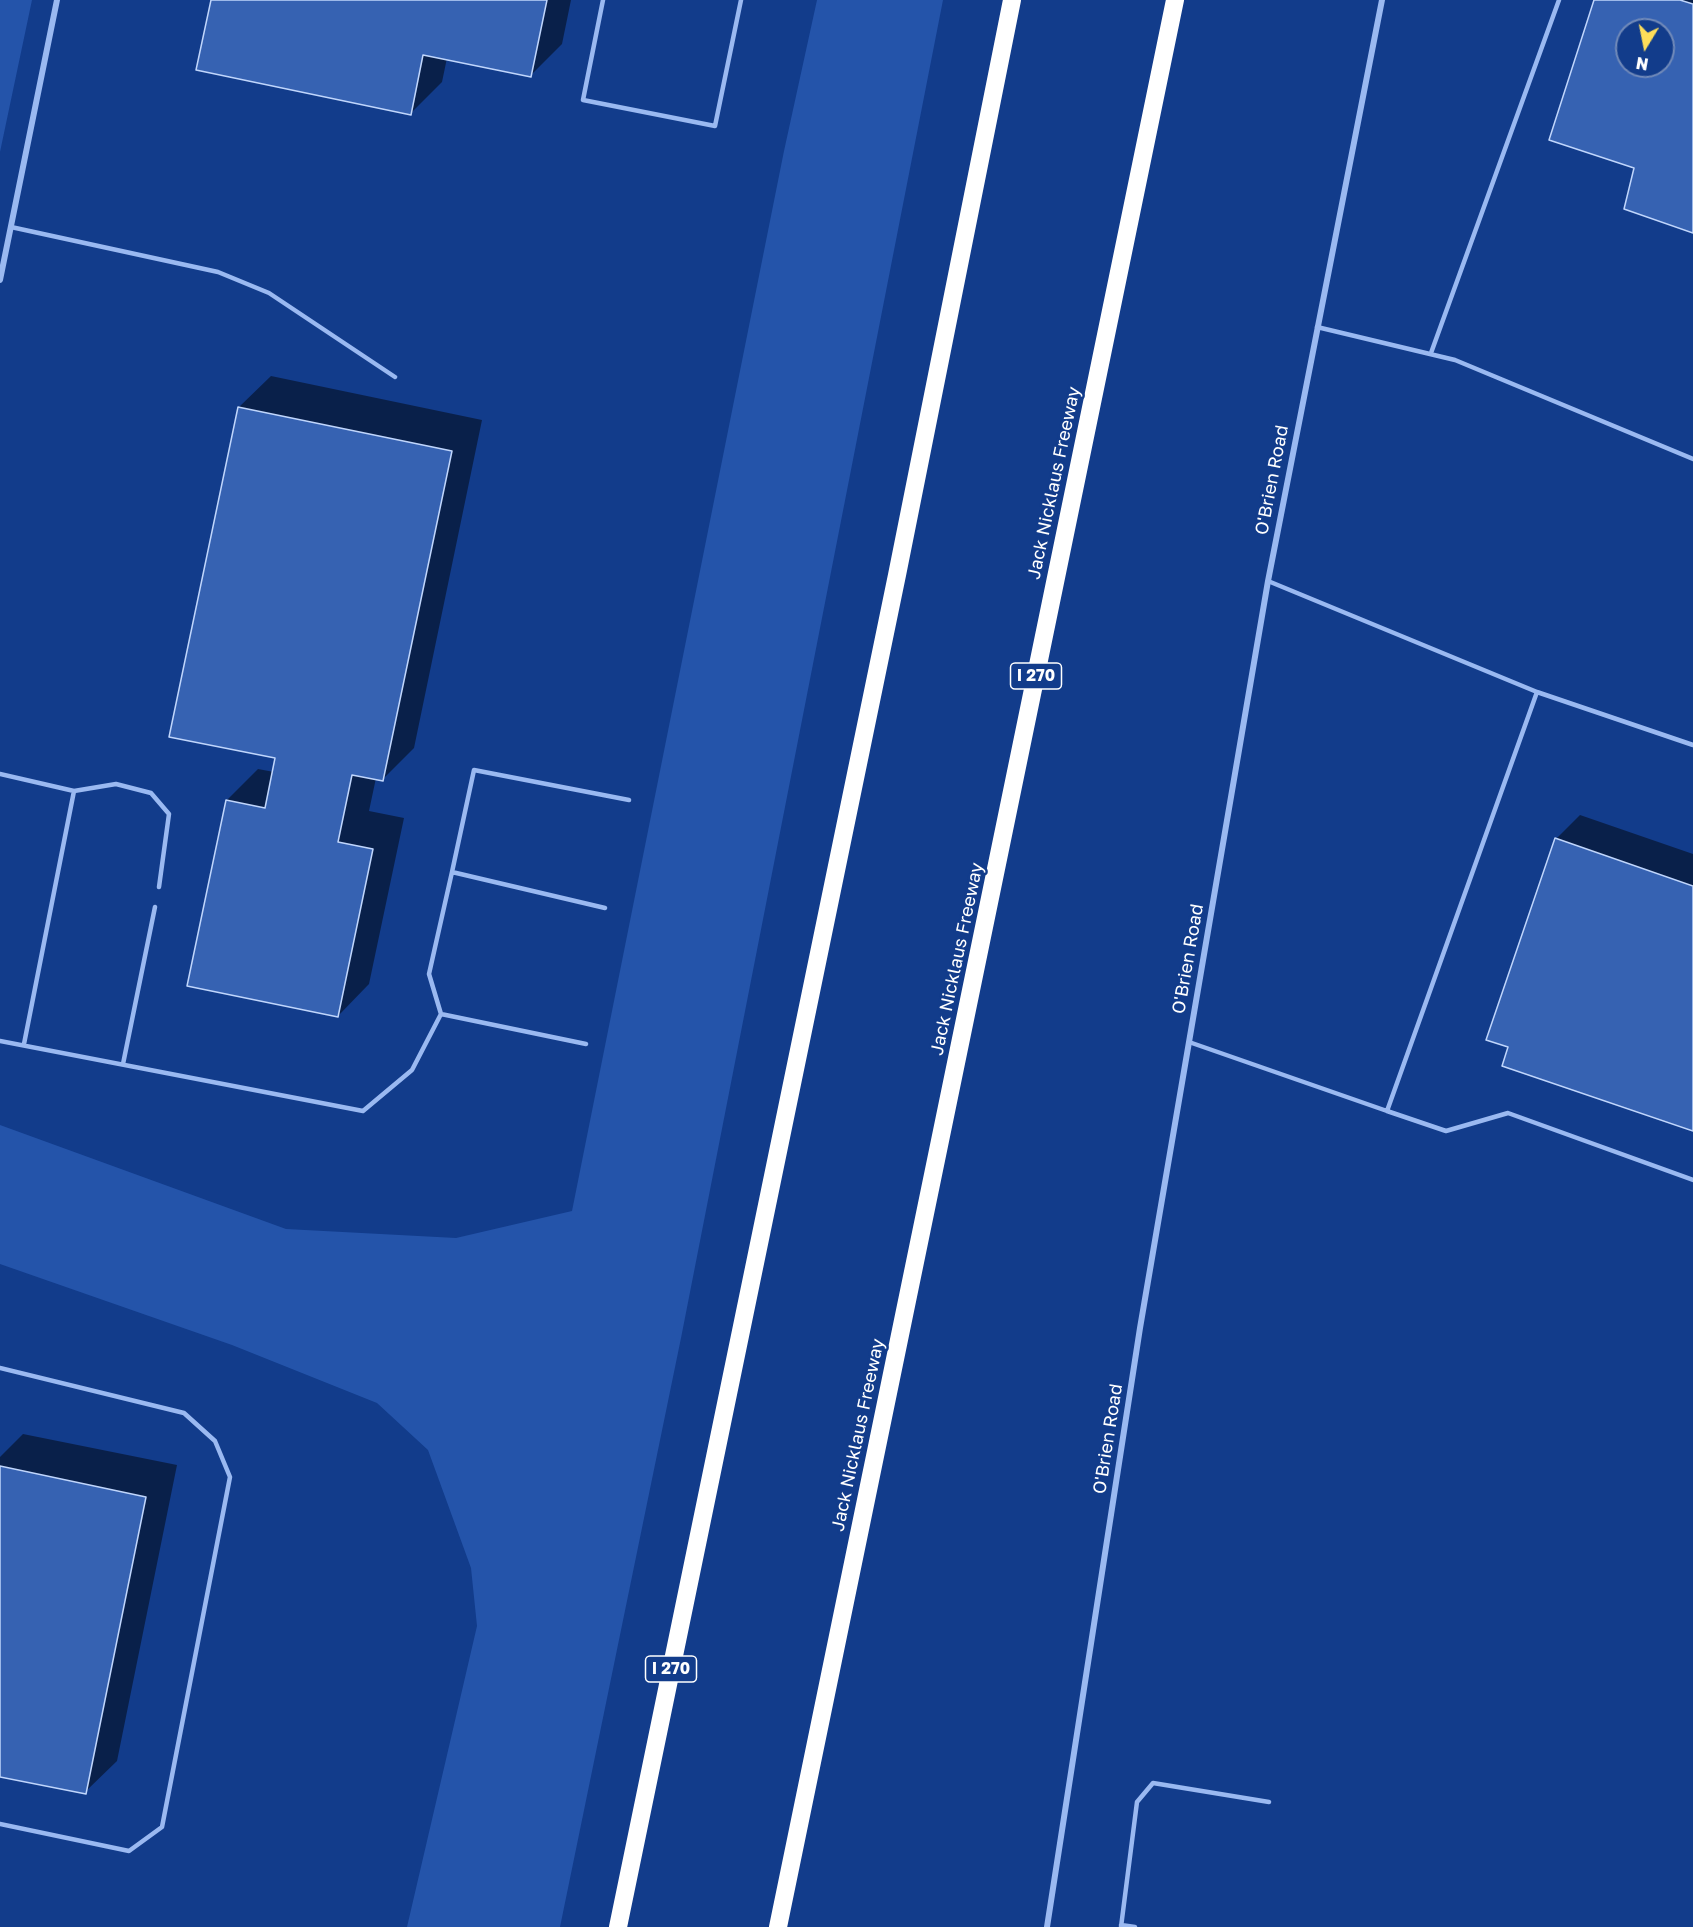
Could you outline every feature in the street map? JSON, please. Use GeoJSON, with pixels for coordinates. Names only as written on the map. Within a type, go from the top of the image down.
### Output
{"type":"FeatureCollection","features":[{"type":"Feature","properties":{"kind":"highway","name":"I 270"},"geometry":{"type":"LineString","coordinates":[[618,1927],[1012,0]]}},
{"type":"Feature","properties":{"kind":"highway","name":"Jack Nicklaus Freeway"},"geometry":{"type":"LineString","coordinates":[[778,1927],[1175,0]]}},
{"type":"Feature","properties":{"kind":"street"},"geometry":{"type":"LineString","coordinates":[[0,280],[57,0]]}},
{"type":"Feature","properties":{"kind":"street","name":"O'Brien Road"},"geometry":{"type":"LineString","coordinates":[[1047,1927],[1140,1328],[1268,581],[1382,0]]}},
{"type":"Feature","properties":{"kind":"lane"},"geometry":{"type":"LineString","coordinates":[[603,0],[583,100],[715,126],[741,0]]}},
{"type":"Feature","properties":{"kind":"lane"},"geometry":{"type":"LineString","coordinates":[[1431,353],[1559,0]]}},
{"type":"Feature","properties":{"kind":"lane"},"geometry":{"type":"LineString","coordinates":[[11,227],[218,272],[268,292],[395,377]]}},
{"type":"Feature","properties":{"kind":"lane"},"geometry":{"type":"LineString","coordinates":[[1317,327],[1455,360],[1693,459]]}},
{"type":"Feature","properties":{"kind":"lane"},"geometry":{"type":"LineString","coordinates":[[1268,581],[1537,692],[1693,745]]}},
{"type":"Feature","properties":{"kind":"lane"},"geometry":{"type":"LineString","coordinates":[[1387,1111],[1537,692]]}},
{"type":"Feature","properties":{"kind":"lane"},"geometry":{"type":"LineString","coordinates":[[0,1041],[363,1112],[412,1070],[441,1014],[429,974],[474,770],[629,800]]}},
{"type":"Feature","properties":{"kind":"lane"},"geometry":{"type":"LineString","coordinates":[[0,774],[74,791],[116,784],[151,793],[169,814],[159,887]]}},
{"type":"Feature","properties":{"kind":"lane"},"geometry":{"type":"LineString","coordinates":[[24,1044],[74,791]]}},
{"type":"Feature","properties":{"kind":"lane"},"geometry":{"type":"LineString","coordinates":[[452,872],[605,908]]}},
{"type":"Feature","properties":{"kind":"lane"},"geometry":{"type":"LineString","coordinates":[[123,1064],[155,907]]}},
{"type":"Feature","properties":{"kind":"lane"},"geometry":{"type":"LineString","coordinates":[[441,1014],[586,1044]]}},
{"type":"Feature","properties":{"kind":"lane"},"geometry":{"type":"LineString","coordinates":[[1189,1042],[1446,1131],[1508,1113],[1693,1180]]}},
{"type":"Feature","properties":{"kind":"lane"},"geometry":{"type":"LineString","coordinates":[[0,1368],[184,1413],[215,1441],[230,1477],[162,1827],[129,1851],[0,1824]]}},
{"type":"Feature","properties":{"kind":"lane"},"geometry":{"type":"LineString","coordinates":[[1135,1927],[1121,1926],[1137,1802],[1153,1783],[1269,1802]]}},
{"type":"Feature","properties":{"kind":"shaded area"},"geometry":{"type":"Polygon","coordinates":[[[0,0],[32,0],[0,152],[0,0]]]}},
{"type":"Feature","properties":{"kind":"shaded area"},"geometry":{"type":"Polygon","coordinates":[[[817,0],[943,0],[681,1338],[560,1927],[407,1927],[477,1626],[471,1568],[428,1450],[377,1403],[232,1345],[0,1264],[0,1125],[286,1229],[456,1238],[572,1211],[784,151],[817,0]]]}},
{"type":"Feature","properties":{"kind":"building"},"geometry":{"type":"Polygon","coordinates":[[[211,0],[547,0],[531,77],[423,55],[411,115],[196,70],[211,0]]]}},
{"type":"Feature","properties":{"kind":"building"},"geometry":{"type":"Polygon","coordinates":[[[1594,0],[1680,0],[1693,4],[1693,233],[1624,209],[1634,168],[1549,140],[1594,0]]]}},
{"type":"Feature","properties":{"kind":"building"},"geometry":{"type":"Polygon","coordinates":[[[238,407],[452,451],[383,781],[352,775],[338,842],[373,849],[338,1017],[187,986],[226,800],[265,808],[275,758],[169,737],[238,407]]]}},
{"type":"Feature","properties":{"kind":"building"},"geometry":{"type":"Polygon","coordinates":[[[1555,838],[1693,886],[1693,1131],[1502,1066],[1508,1047],[1486,1040],[1555,838]]]}},
{"type":"Feature","properties":{"kind":"building"},"geometry":{"type":"Polygon","coordinates":[[[0,1466],[146,1497],[86,1794],[0,1777],[0,1466]]]}}]}
